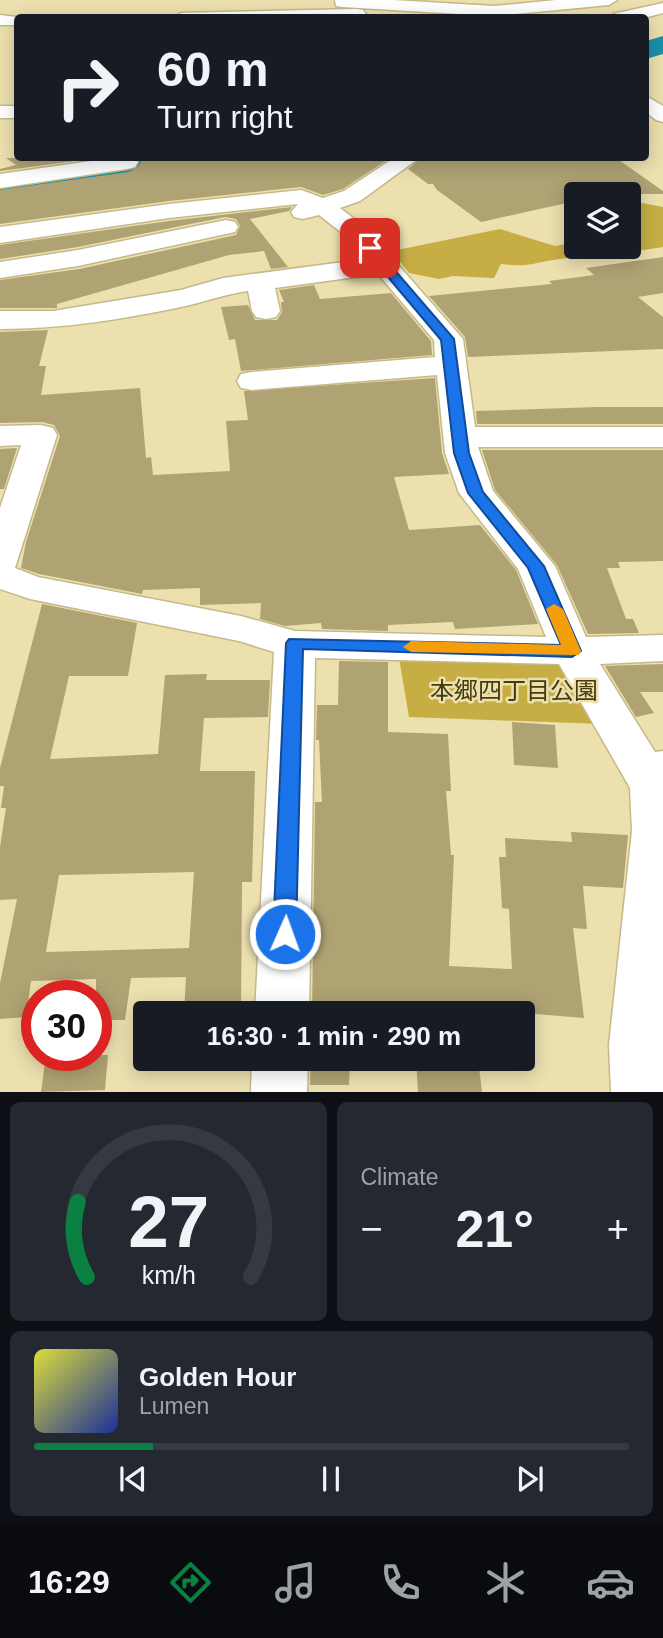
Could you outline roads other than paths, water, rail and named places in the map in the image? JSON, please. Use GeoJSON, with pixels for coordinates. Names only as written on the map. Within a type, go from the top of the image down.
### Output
{"type":"FeatureCollection","features":[{"type":"Feature","properties":{"kind":"street"},"geometry":{"type":"LineString","coordinates":[[341,1],[492,14],[609,0]]}},
{"type":"Feature","properties":{"kind":"street"},"geometry":{"type":"LineString","coordinates":[[341,1],[357,14]]}},
{"type":"Feature","properties":{"kind":"street"},"geometry":{"type":"LineString","coordinates":[[217,14],[272,8],[357,14]]}},
{"type":"Feature","properties":{"kind":"street"},"geometry":{"type":"LineString","coordinates":[[637,14],[663,8]]}},
{"type":"Feature","properties":{"kind":"street"},"geometry":{"type":"LineString","coordinates":[[649,104],[663,116]]}},
{"type":"Feature","properties":{"kind":"street"},"geometry":{"type":"LineString","coordinates":[[0,181],[118,161]]}},
{"type":"Feature","properties":{"kind":"street"},"geometry":{"type":"LineString","coordinates":[[0,270],[78,258],[324,207],[371,185],[404,161]]}},
{"type":"Feature","properties":{"kind":"street"},"geometry":{"type":"LineString","coordinates":[[0,235],[169,211],[301,197],[324,207],[356,232],[447,339],[462,453],[476,493],[536,566],[572,651],[659,805],[637,1045],[639,1092]]}},
{"type":"Feature","properties":{"kind":"street"},"geometry":{"type":"LineString","coordinates":[[0,320],[53,320],[186,298],[223,286],[383,265]]}},
{"type":"Feature","properties":{"kind":"street"},"geometry":{"type":"LineString","coordinates":[[260,282],[266,311]]}},
{"type":"Feature","properties":{"kind":"street"},"geometry":{"type":"LineString","coordinates":[[252,381],[451,365]]}},
{"type":"Feature","properties":{"kind":"street"},"geometry":{"type":"LineString","coordinates":[[0,436],[41,435],[0,563]]}},
{"type":"Feature","properties":{"kind":"street"},"geometry":{"type":"LineString","coordinates":[[460,437],[663,437]]}},
{"type":"Feature","properties":{"kind":"street"},"geometry":{"type":"LineString","coordinates":[[0,576],[30,587],[242,629],[295,643],[572,651],[663,648]]}},
{"type":"Feature","properties":{"kind":"street"},"geometry":{"type":"LineString","coordinates":[[282,1001],[295,643]]}},
{"type":"Feature","properties":{"kind":"street"},"geometry":{"type":"LineString","coordinates":[[279,1092],[280,1071]]}},
{"type":"Feature","properties":{"kind":"waterway"},"geometry":{"type":"LineString","coordinates":[[649,49],[663,45]]}},
{"type":"Feature","properties":{"kind":"waterway"},"geometry":{"type":"LineString","coordinates":[[0,186],[162,165],[220,165],[237,161]]}},
{"type":"Feature","properties":{"kind":"park label","name":"本郷四丁目公園"},"geometry":{"type":"Point","coordinates":[514,690]}}]}
